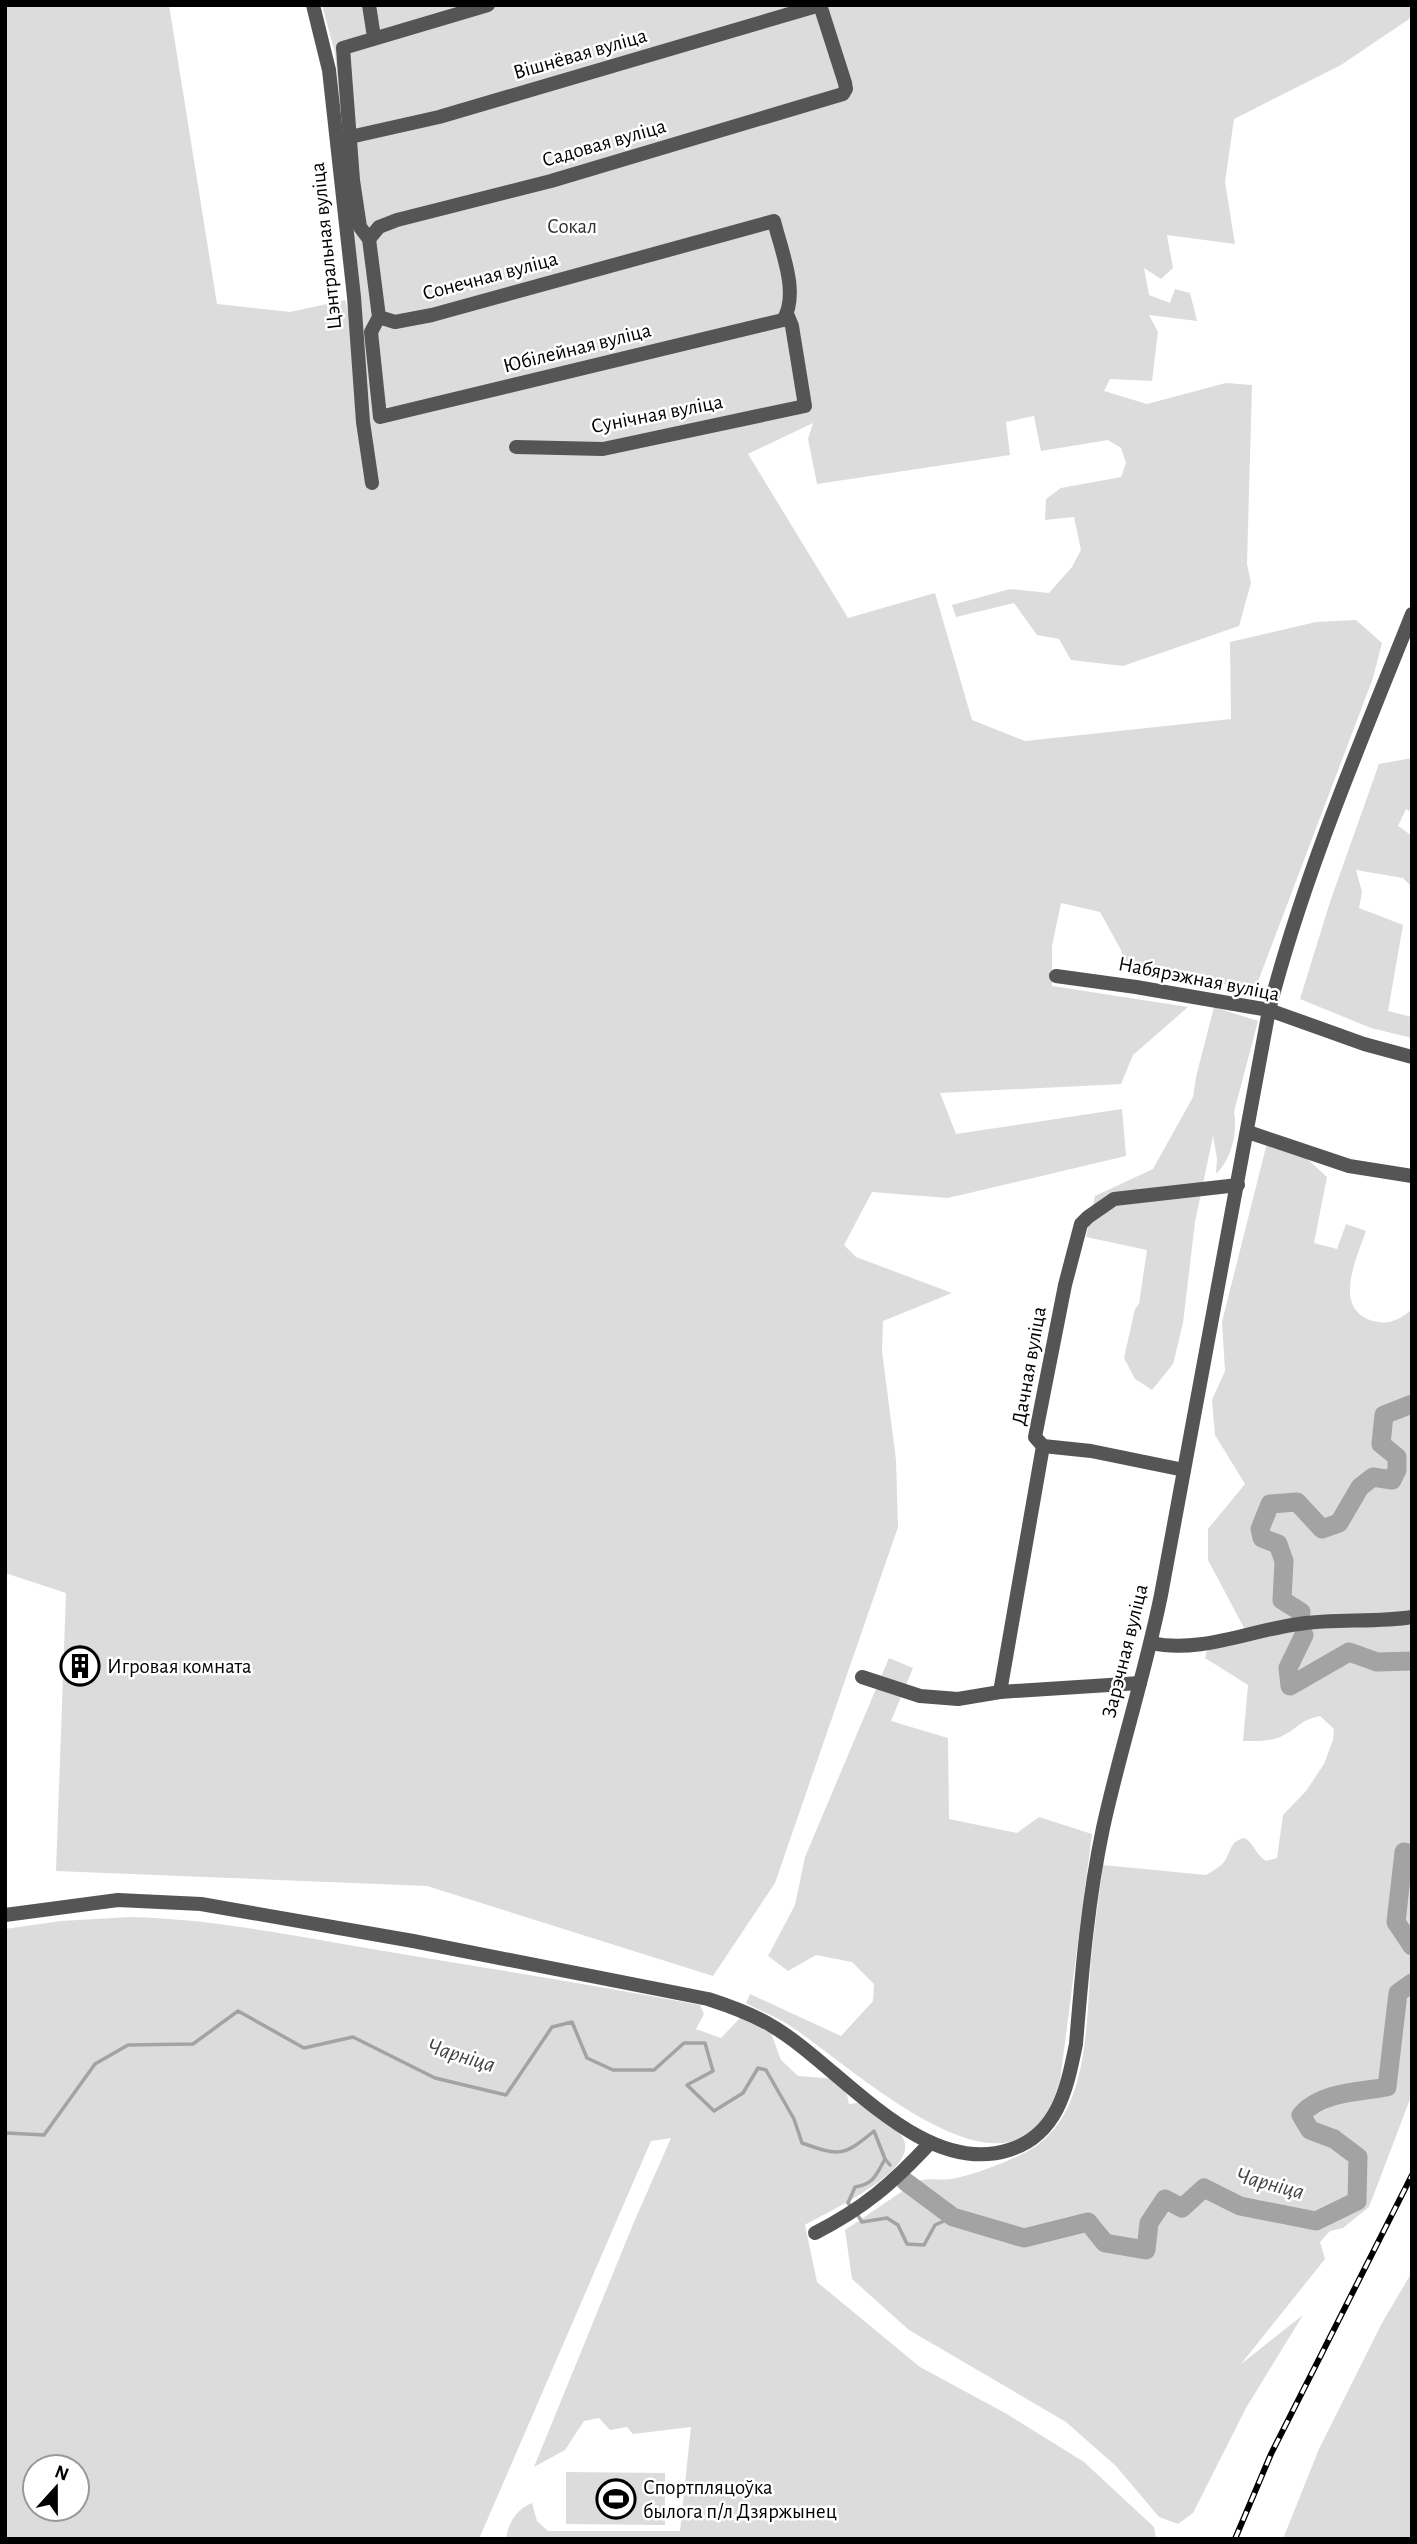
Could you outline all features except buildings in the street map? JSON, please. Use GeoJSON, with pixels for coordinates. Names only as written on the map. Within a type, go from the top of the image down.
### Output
{"type":"FeatureCollection","features":[{"type":"Feature","properties":{"kind":"street","name":"Цэнтральная вуліца"},"geometry":{"type":"LineString","coordinates":[[313,5],[329,69],[354,297],[363,422],[372,483]]}},
{"type":"Feature","properties":{"kind":"street"},"geometry":{"type":"LineString","coordinates":[[369,5],[374,37]]}},
{"type":"Feature","properties":{"kind":"street"},"geometry":{"type":"LineString","coordinates":[[379,317],[369,239],[360,227],[343,48],[488,5]]}},
{"type":"Feature","properties":{"kind":"street","name":"Садовая вуліца"},"geometry":{"type":"LineString","coordinates":[[369,239],[379,227],[397,220],[551,181],[843,94],[845,83],[820,5]]}},
{"type":"Feature","properties":{"kind":"street","name":"Вішнёвая вуліца"},"geometry":{"type":"LineString","coordinates":[[350,137],[439,117],[820,5]]}},
{"type":"Feature","properties":{"kind":"street","name":"Сонечная вуліца"},"geometry":{"type":"LineString","coordinates":[[379,317],[395,323],[432,315],[774,221],[792,295],[790,309],[785,317]]}},
{"type":"Feature","properties":{"kind":"street"},"geometry":{"type":"LineString","coordinates":[[354,297],[375,295]]}},
{"type":"Feature","properties":{"kind":"street","name":"Юбілейная вуліца"},"geometry":{"type":"LineString","coordinates":[[379,317],[371,331],[380,417],[785,317]]}},
{"type":"Feature","properties":{"kind":"street","name":"Сунічная вуліца"},"geometry":{"type":"LineString","coordinates":[[516,447],[603,449],[804,406],[792,326],[785,317]]}},
{"type":"Feature","properties":{"kind":"street","name":"Зарэчная вуліца"},"geometry":{"type":"LineString","coordinates":[[5,1914],[118,1900],[201,1904],[387,1936],[708,1999],[734,2007],[773,2026],[816,2057],[873,2106],[930,2143],[957,2151],[981,2154],[1020,2147],[1035,2138],[1059,2109],[1076,2044],[1091,1891],[1114,1780],[1151,1643],[1269,1010],[1286,946],[1313,865],[1412,614]]}},
{"type":"Feature","properties":{"kind":"street","name":"Набярэжная вуліца"},"geometry":{"type":"LineString","coordinates":[[1056,976],[1269,1010],[1364,1044],[1412,1057]]}},
{"type":"Feature","properties":{"kind":"street"},"geometry":{"type":"LineString","coordinates":[[1248,1132],[1349,1166],[1412,1176]]}},
{"type":"Feature","properties":{"kind":"street","name":"Дачная вуліца"},"geometry":{"type":"LineString","coordinates":[[1000,1692],[1043,1446],[1035,1437],[1065,1285],[1081,1224],[1114,1199],[1126,1196],[1238,1185]]}},
{"type":"Feature","properties":{"kind":"street"},"geometry":{"type":"LineString","coordinates":[[1043,1446],[1091,1451],[1184,1471]]}},
{"type":"Feature","properties":{"kind":"street"},"geometry":{"type":"LineString","coordinates":[[1151,1643],[1175,1646],[1299,1624],[1412,1617]]}},
{"type":"Feature","properties":{"kind":"street"},"geometry":{"type":"LineString","coordinates":[[862,1677],[920,1696],[958,1699],[1000,1692],[1140,1683]]}},
{"type":"Feature","properties":{"kind":"street"},"geometry":{"type":"LineString","coordinates":[[815,2233],[848,2217],[896,2180],[930,2143]]}},
{"type":"Feature","properties":{"kind":"green space","name":"Сокал"},"geometry":{"type":"Polygon","coordinates":[[[5,5],[169,5],[217,304],[290,312],[345,300],[361,364],[364,355],[335,53],[322,5],[1412,5],[1412,17],[1341,65],[1234,119],[1225,182],[1235,244],[1167,235],[1173,268],[1161,279],[1144,268],[1149,295],[1170,303],[1175,289],[1190,293],[1197,321],[1149,315],[1158,332],[1152,381],[1110,379],[1104,391],[1147,404],[1226,383],[1252,385],[1247,564],[1251,583],[1239,626],[1123,666],[1071,660],[1059,639],[1037,635],[1014,603],[956,617],[952,605],[1010,589],[1049,593],[1072,567],[1081,550],[1074,517],[1045,520],[1046,499],[1061,488],[1121,477],[1126,463],[1121,448],[1108,440],[1041,451],[1034,416],[1006,422],[1010,455],[817,484],[808,439],[813,423],[748,454],[848,618],[935,593],[972,720],[1025,741],[1231,719],[1230,642],[1316,622],[1356,620],[1382,643],[1373,678],[1257,984],[1187,985],[1127,974],[1121,950],[1100,912],[1061,903],[1052,946],[1052,986],[1188,1007],[1133,1055],[1121,1084],[940,1093],[956,1134],[1122,1109],[1126,1156],[948,1198],[872,1192],[844,1245],[856,1257],[952,1293],[883,1321],[882,1351],[896,1460],[898,1527],[775,1883],[713,1976],[427,1886],[56,1871],[66,1593],[5,1573],[5,5]]]}},
{"type":"Feature","properties":{"kind":"green space"},"geometry":{"type":"Polygon","coordinates":[[[1412,758],[1412,812],[1406,809],[1398,826],[1412,836],[1412,887],[1403,878],[1356,870],[1362,892],[1359,908],[1403,925],[1388,1011],[1412,1017],[1412,1038],[1371,1028],[1300,999],[1330,902],[1379,764],[1412,758]]]}},
{"type":"Feature","properties":{"kind":"green space"},"geometry":{"type":"Polygon","coordinates":[[[1214,1007],[1258,1021],[1234,1112],[1232,1146],[1226,1161],[1216,1174],[1217,1159],[1213,1136],[1195,1222],[1183,1323],[1173,1364],[1152,1390],[1135,1379],[1124,1358],[1135,1309],[1139,1304],[1147,1250],[1086,1237],[1095,1196],[1153,1169],[1193,1097],[1214,1007]]]}},
{"type":"Feature","properties":{"kind":"green space"},"geometry":{"type":"Polygon","coordinates":[[[1267,1143],[1302,1154],[1327,1177],[1314,1243],[1337,1249],[1346,1224],[1366,1231],[1350,1284],[1350,1297],[1354,1308],[1363,1317],[1378,1322],[1396,1320],[1412,1309],[1412,2094],[1369,2207],[1343,2228],[1330,2231],[1320,2242],[1325,2259],[1241,2364],[1303,2315],[1246,2408],[1193,2513],[1178,2524],[1159,2517],[1116,2466],[1066,2422],[909,2330],[852,2279],[845,2230],[916,2182],[952,2179],[1001,2164],[1028,2151],[1048,2136],[1063,2116],[1074,2092],[1081,2066],[1103,1865],[1206,1875],[1224,1862],[1234,1843],[1245,1838],[1266,1861],[1277,1858],[1283,1815],[1306,1791],[1324,1764],[1334,1729],[1320,1716],[1304,1721],[1276,1738],[1243,1741],[1248,1685],[1205,1658],[1209,1642],[1244,1628],[1208,1560],[1208,1529],[1245,1484],[1215,1435],[1212,1400],[1225,1371],[1222,1322],[1267,1143]]]}},
{"type":"Feature","properties":{"kind":"green space"},"geometry":{"type":"Polygon","coordinates":[[[889,1658],[913,1668],[891,1721],[948,1738],[949,1819],[1017,1833],[1039,1817],[1092,1834],[1060,2081],[1048,2111],[1034,2130],[1027,2135],[1000,2143],[969,2139],[936,2126],[867,2083],[784,2022],[746,2003],[750,1994],[841,2036],[873,2001],[874,1984],[852,1962],[816,1955],[788,1971],[768,1956],[795,1905],[805,1857],[889,1658]]]}},
{"type":"Feature","properties":{"kind":"green space"},"geometry":{"type":"Polygon","coordinates":[[[130,1917],[255,1929],[700,2005],[704,2014],[696,2029],[721,2038],[740,2018],[771,2033],[781,2060],[798,2076],[837,2079],[845,2085],[849,2104],[865,2102],[892,2124],[904,2140],[904,2152],[897,2165],[884,2178],[868,2190],[805,2225],[817,2282],[920,2367],[1005,2413],[1084,2462],[1154,2527],[1156,2539],[506,2539],[514,2517],[532,2503],[537,2521],[548,2531],[680,2531],[691,2427],[633,2434],[627,2427],[610,2430],[599,2418],[584,2421],[565,2450],[534,2467],[671,2138],[651,2141],[479,2539],[5,2539],[5,1929],[61,1921],[130,1917]]]}},
{"type":"Feature","properties":{"kind":"green space"},"geometry":{"type":"Polygon","coordinates":[[[1412,2272],[1412,2539],[1283,2539],[1319,2449],[1382,2323],[1412,2272]]]}},
{"type":"Feature","properties":{"kind":"green space","name":"Спортпляцоўка былога п/л Дзяржынец"},"geometry":{"type":"Polygon","coordinates":[[[566,2472],[665,2473],[665,2525],[566,2524],[566,2472]]]}},
{"type":"Feature","properties":{"kind":"waterway","name":"Чарніца"},"geometry":{"type":"LineString","coordinates":[[1301,1612],[1282,1600],[1284,1561],[1278,1544],[1262,1538],[1260,1529],[1270,1504],[1297,1502],[1322,1529],[1339,1523],[1360,1487],[1373,1477],[1392,1480],[1397,1470],[1397,1457],[1381,1444],[1384,1415],[1412,1404]]}},
{"type":"Feature","properties":{"kind":"waterway","name":"Чарніца"},"geometry":{"type":"LineString","coordinates":[[1304,1635],[1288,1668],[1290,1686],[1349,1652],[1377,1662],[1412,1661]]}},
{"type":"Feature","properties":{"kind":"waterway","name":"Чарніца"},"geometry":{"type":"LineString","coordinates":[[1412,1854],[1404,1852],[1396,1922],[1412,1946]]}},
{"type":"Feature","properties":{"kind":"waterway","name":"Чарніца"},"geometry":{"type":"LineString","coordinates":[[906,2182],[953,2217],[1024,2238],[1088,2222],[1105,2243],[1146,2250],[1149,2223],[1165,2199],[1182,2208],[1204,2188],[1240,2206],[1316,2221],[1357,2201],[1358,2157],[1334,2139],[1310,2130],[1301,2115],[1309,2107],[1329,2097],[1387,2087],[1398,1993],[1412,1983]]}},
{"type":"Feature","properties":{"kind":"waterway","name":"Чарніца"},"geometry":{"type":"LineString","coordinates":[[5,2135],[44,2135],[95,2064],[128,2045],[193,2044],[238,2011],[304,2048],[353,2037],[435,2078],[506,2095],[552,2027],[572,2022],[587,2058],[613,2070],[654,2070],[684,2043],[705,2043],[713,2071],[687,2085],[714,2111],[743,2093],[758,2068],[766,2070],[794,2119],[802,2143],[840,2152],[855,2146],[874,2131],[890,2165]]}},
{"type":"Feature","properties":{"kind":"waterway","name":"Чарніца"},"geometry":{"type":"LineString","coordinates":[[852,2208],[848,2203],[855,2187],[870,2181],[885,2159]]}},
{"type":"Feature","properties":{"kind":"waterway","name":"Чарніца"},"geometry":{"type":"LineString","coordinates":[[857,2214],[862,2222],[887,2218],[898,2225],[907,2244],[924,2245],[935,2225],[953,2217]]}},
{"type":"Feature","properties":{"kind":"railway"},"geometry":{"type":"LineString","coordinates":[[1235,2539],[1271,2454],[1412,2175]]}},
{"type":"Feature","properties":{"kind":"place","name":"Игровая комната"},"geometry":{"type":"Point","coordinates":[80,1666]}},
{"type":"Feature","properties":{"kind":"place","name":"Спортпляцоўка былога п/л Дзяржынец"},"geometry":{"type":"Point","coordinates":[616,2499]}}]}
